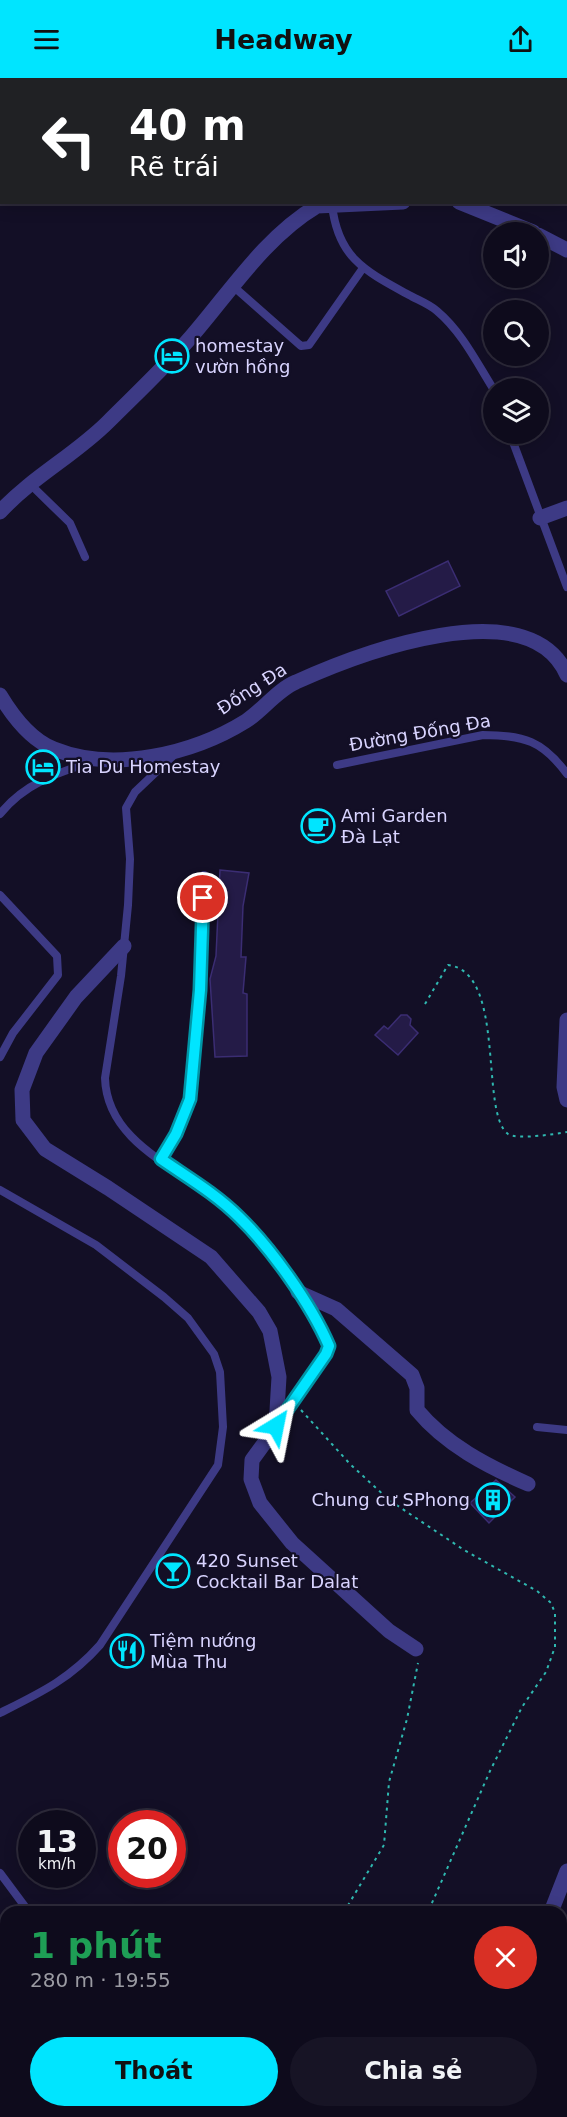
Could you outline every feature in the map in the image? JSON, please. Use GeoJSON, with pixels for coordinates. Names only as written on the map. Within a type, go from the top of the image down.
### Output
{"type":"FeatureCollection","features":[{"type":"Feature","properties":{"kind":"street"},"geometry":{"type":"LineString","coordinates":[[0,512],[30,484],[105,425],[190,338],[264,251],[292,224],[317,206],[356,204]]}},
{"type":"Feature","properties":{"kind":"street"},"geometry":{"type":"LineString","coordinates":[[464,204],[508,222]]}},
{"type":"Feature","properties":{"kind":"street"},"geometry":{"type":"LineString","coordinates":[[549,241],[567,250]]}},
{"type":"Feature","properties":{"kind":"street"},"geometry":{"type":"LineString","coordinates":[[540,518],[567,508]]}},
{"type":"Feature","properties":{"kind":"street","name":"Đống Đa"},"geometry":{"type":"LineString","coordinates":[[0,695],[27,730],[53,749],[112,761],[180,750],[246,721],[293,682],[409,641],[468,632],[507,633],[537,644],[561,662],[567,675]]}},
{"type":"Feature","properties":{"kind":"street"},"geometry":{"type":"LineString","coordinates":[[124,946],[76,997],[36,1053],[22,1090],[23,1120],[45,1149],[211,1257],[240,1288],[270,1332],[276,1351],[279,1377],[276,1426],[252,1460],[251,1479],[267,1516],[292,1543],[389,1631],[416,1648]]}},
{"type":"Feature","properties":{"kind":"street"},"geometry":{"type":"LineString","coordinates":[[567,1020],[564,1088],[567,1100]]}},
{"type":"Feature","properties":{"kind":"street"},"geometry":{"type":"LineString","coordinates":[[298,1292],[336,1309],[412,1375],[417,1388],[417,1410],[446,1439],[493,1469],[528,1484]]}},
{"type":"Feature","properties":{"kind":"street"},"geometry":{"type":"LineString","coordinates":[[553,1906],[567,1871]]}},
{"type":"Feature","properties":{"kind":"lane"},"geometry":{"type":"LineString","coordinates":[[332,205],[335,231],[345,248],[363,268],[436,310],[455,331],[486,378]]}},
{"type":"Feature","properties":{"kind":"lane"},"geometry":{"type":"LineString","coordinates":[[234,287],[301,346],[309,345],[363,268]]}},
{"type":"Feature","properties":{"kind":"lane"},"geometry":{"type":"LineString","coordinates":[[514,444],[567,587]]}},
{"type":"Feature","properties":{"kind":"lane"},"geometry":{"type":"LineString","coordinates":[[30,484],[70,522],[85,556]]}},
{"type":"Feature","properties":{"kind":"lane","name":"Đường Đống Đa"},"geometry":{"type":"LineString","coordinates":[[337,765],[483,735],[501,735],[524,738],[543,747],[567,774]]}},
{"type":"Feature","properties":{"kind":"lane"},"geometry":{"type":"LineString","coordinates":[[180,750],[135,792],[126,808],[130,859],[124,946],[105,1078],[105,1095],[109,1107],[129,1136],[240,1217],[261,1240],[298,1292],[329,1346],[326,1354],[276,1426]]}},
{"type":"Feature","properties":{"kind":"lane"},"geometry":{"type":"LineString","coordinates":[[0,814],[17,797],[45,777],[101,759]]}},
{"type":"Feature","properties":{"kind":"lane"},"geometry":{"type":"LineString","coordinates":[[161,1159],[176,1134],[190,1099],[200,990],[204,875]]}},
{"type":"Feature","properties":{"kind":"lane"},"geometry":{"type":"LineString","coordinates":[[0,895],[57,956],[59,965],[58,975],[51,987],[13,1033],[0,1057]]}},
{"type":"Feature","properties":{"kind":"lane"},"geometry":{"type":"LineString","coordinates":[[0,1190],[96,1245],[188,1318],[214,1354],[220,1372],[223,1427],[218,1465],[100,1645],[54,1687],[0,1713]]}},
{"type":"Feature","properties":{"kind":"lane"},"geometry":{"type":"LineString","coordinates":[[537,1427],[567,1430]]}},
{"type":"Feature","properties":{"kind":"lane"},"geometry":{"type":"LineString","coordinates":[[0,1873],[25,1906]]}},
{"type":"Feature","properties":{"kind":"path"},"geometry":{"type":"LineString","coordinates":[[425,1004],[448,965],[464,971],[479,995],[485,1015],[496,1105],[502,1128],[508,1134],[519,1137],[567,1132]]}},
{"type":"Feature","properties":{"kind":"path"},"geometry":{"type":"LineString","coordinates":[[294,1401],[350,1464],[389,1500],[464,1550],[537,1591],[551,1603],[555,1613],[555,1647],[546,1672],[522,1707],[490,1770],[431,1906]]}},
{"type":"Feature","properties":{"kind":"path"},"geometry":{"type":"LineString","coordinates":[[348,1906],[384,1845],[389,1782],[417,1675],[416,1648]]}},
{"type":"Feature","properties":{"kind":"building"},"geometry":{"type":"Polygon","coordinates":[[[448,561],[460,586],[399,616],[386,591],[448,561]]]}},
{"type":"Feature","properties":{"kind":"building"},"geometry":{"type":"Polygon","coordinates":[[[220,870],[249,873],[243,906],[241,957],[246,957],[243,993],[247,994],[247,1056],[215,1057],[210,979],[216,956],[220,870]]]}},
{"type":"Feature","properties":{"kind":"building"},"geometry":{"type":"Polygon","coordinates":[[[401,1015],[407,1015],[411,1019],[410,1025],[418,1033],[398,1055],[375,1035],[384,1026],[388,1029],[401,1015]]]}},
{"type":"Feature","properties":{"kind":"building","name":"Chung cư SPhong"},"geometry":{"type":"Polygon","coordinates":[[[496,1480],[515,1497],[489,1523],[470,1503],[496,1480]]]}},
{"type":"Feature","properties":{"kind":"place","name":"homestay vườn hồng"},"geometry":{"type":"Point","coordinates":[172,356]}},
{"type":"Feature","properties":{"kind":"place","name":"Tia Du Homestay"},"geometry":{"type":"Point","coordinates":[43,767]}},
{"type":"Feature","properties":{"kind":"place","name":"Ami Garden Đà Lạt"},"geometry":{"type":"Point","coordinates":[318,826]}},
{"type":"Feature","properties":{"kind":"place","name":"Chung cư SPhong"},"geometry":{"type":"Point","coordinates":[493,1500]}},
{"type":"Feature","properties":{"kind":"place","name":"420 Sunset Cocktail Bar Dalat"},"geometry":{"type":"Point","coordinates":[173,1571]}},
{"type":"Feature","properties":{"kind":"place","name":"Tiệm nướng Mùa Thu"},"geometry":{"type":"Point","coordinates":[127,1651]}},
{"type":"Feature","properties":{"kind":"route"},"geometry":{"type":"LineString","coordinates":[[203,898],[200,990],[190,1099],[176,1134],[161,1159],[240,1217],[261,1240],[324,1334],[329,1346],[326,1354],[276,1426]]}}]}
